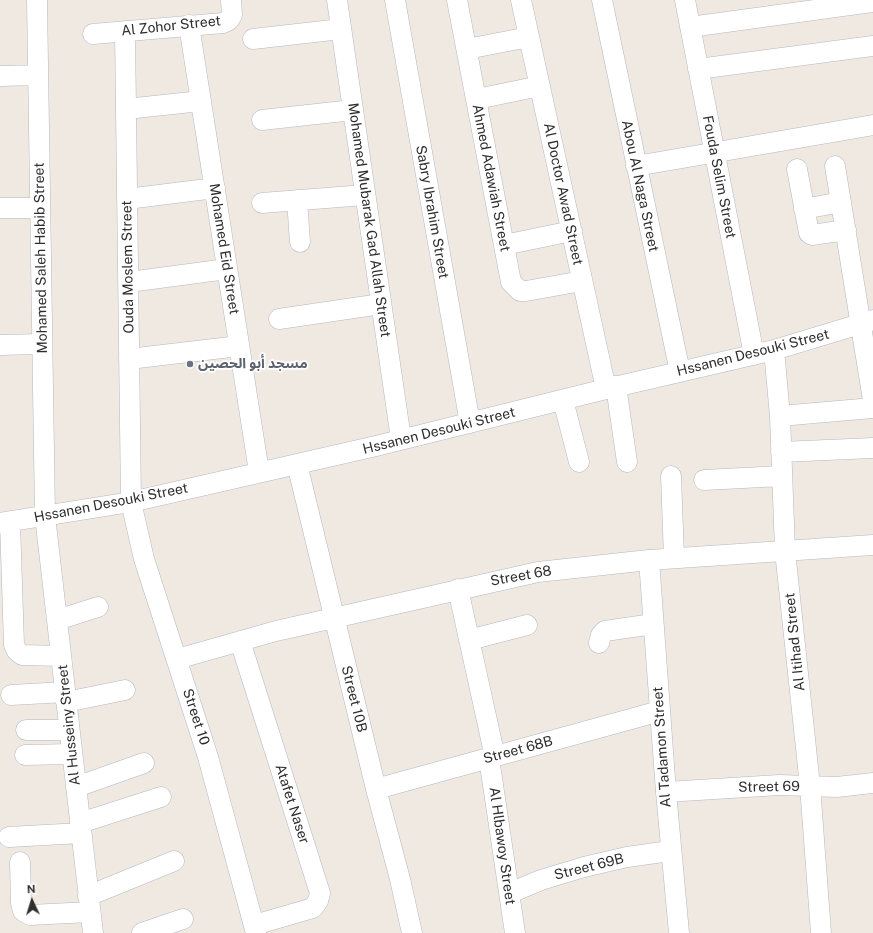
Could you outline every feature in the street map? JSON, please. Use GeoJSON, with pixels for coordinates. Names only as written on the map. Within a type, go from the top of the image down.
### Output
{"type":"FeatureCollection","features":[{"type":"Feature","properties":{"kind":"street","name":"Mohamed Saleh Habib Street"},"geometry":{"type":"LineString","coordinates":[[37,0],[45,516]]}},
{"type":"Feature","properties":{"kind":"street","name":"Al Zohor Street"},"geometry":{"type":"LineString","coordinates":[[93,34],[224,23],[229,20],[232,15],[231,0]]}},
{"type":"Feature","properties":{"kind":"street","name":"Mohamed Mubarak Gad Allah Street"},"geometry":{"type":"LineString","coordinates":[[336,0],[401,439]]}},
{"type":"Feature","properties":{"kind":"street","name":"Sabry Ibrahim Street"},"geometry":{"type":"LineString","coordinates":[[395,0],[470,424]]}},
{"type":"Feature","properties":{"kind":"street","name":"Ahmed Adawiah Street"},"geometry":{"type":"LineString","coordinates":[[457,0],[511,282],[520,291],[526,292],[582,281]]}},
{"type":"Feature","properties":{"kind":"street","name":"Al Doctor Awad Street"},"geometry":{"type":"LineString","coordinates":[[521,0],[582,281],[611,387],[627,462]]}},
{"type":"Feature","properties":{"kind":"street","name":"Abou Al Naga Street"},"geometry":{"type":"LineString","coordinates":[[602,0],[680,372]]}},
{"type":"Feature","properties":{"kind":"street","name":"Fouda Selim Street"},"geometry":{"type":"LineString","coordinates":[[685,0],[754,355]]}},
{"type":"Feature","properties":{"kind":"street"},"geometry":{"type":"LineString","coordinates":[[690,27],[873,2]]}},
{"type":"Feature","properties":{"kind":"street","name":"Mohamed Eid Street"},"geometry":{"type":"LineString","coordinates":[[189,25],[259,472]]}},
{"type":"Feature","properties":{"kind":"street"},"geometry":{"type":"LineString","coordinates":[[253,39],[341,29]]}},
{"type":"Feature","properties":{"kind":"street","name":"Ouda Moslem Street"},"geometry":{"type":"LineString","coordinates":[[125,31],[131,502]]}},
{"type":"Feature","properties":{"kind":"street"},"geometry":{"type":"LineString","coordinates":[[467,49],[530,37]]}},
{"type":"Feature","properties":{"kind":"street"},"geometry":{"type":"LineString","coordinates":[[698,69],[873,46]]}},
{"type":"Feature","properties":{"kind":"street"},"geometry":{"type":"LineString","coordinates":[[0,76],[38,75]]}},
{"type":"Feature","properties":{"kind":"street"},"geometry":{"type":"LineString","coordinates":[[477,99],[540,86]]}},
{"type":"Feature","properties":{"kind":"street"},"geometry":{"type":"LineString","coordinates":[[126,109],[201,101]]}},
{"type":"Feature","properties":{"kind":"street"},"geometry":{"type":"LineString","coordinates":[[262,120],[353,110]]}},
{"type":"Feature","properties":{"kind":"street"},"geometry":{"type":"LineString","coordinates":[[636,166],[873,125]]}},
{"type":"Feature","properties":{"kind":"street"},"geometry":{"type":"LineString","coordinates":[[835,166],[846,230],[867,322],[873,400]]}},
{"type":"Feature","properties":{"kind":"street"},"geometry":{"type":"LineString","coordinates":[[797,169],[809,233],[812,234],[846,230]]}},
{"type":"Feature","properties":{"kind":"street"},"geometry":{"type":"LineString","coordinates":[[127,199],[215,188]]}},
{"type":"Feature","properties":{"kind":"street"},"geometry":{"type":"LineString","coordinates":[[262,203],[365,195]]}},
{"type":"Feature","properties":{"kind":"street"},"geometry":{"type":"LineString","coordinates":[[297,200],[300,242]]}},
{"type":"Feature","properties":{"kind":"street"},"geometry":{"type":"LineString","coordinates":[[804,209],[841,202]]}},
{"type":"Feature","properties":{"kind":"street"},"geometry":{"type":"LineString","coordinates":[[0,208],[40,208]]}},
{"type":"Feature","properties":{"kind":"street"},"geometry":{"type":"LineString","coordinates":[[504,245],[572,232]]}},
{"type":"Feature","properties":{"kind":"street"},"geometry":{"type":"LineString","coordinates":[[128,282],[227,269]]}},
{"type":"Feature","properties":{"kind":"street"},"geometry":{"type":"LineString","coordinates":[[279,319],[381,304]]}},
{"type":"Feature","properties":{"kind":"street","name":"Hssanen Desouki Street"},"geometry":{"type":"LineString","coordinates":[[5,523],[131,502],[470,424],[611,387],[774,350],[867,322]]}},
{"type":"Feature","properties":{"kind":"street"},"geometry":{"type":"LineString","coordinates":[[0,345],[42,344]]}},
{"type":"Feature","properties":{"kind":"street"},"geometry":{"type":"LineString","coordinates":[[129,359],[240,346]]}},
{"type":"Feature","properties":{"kind":"street","name":"Al Itihad Street"},"geometry":{"type":"LineString","coordinates":[[774,350],[780,416],[785,551],[810,786],[821,933]]}},
{"type":"Feature","properties":{"kind":"street"},"geometry":{"type":"LineString","coordinates":[[563,400],[579,462]]}},
{"type":"Feature","properties":{"kind":"street"},"geometry":{"type":"LineString","coordinates":[[780,416],[873,408]]}},
{"type":"Feature","properties":{"kind":"street"},"geometry":{"type":"LineString","coordinates":[[781,452],[873,448]]}},
{"type":"Feature","properties":{"kind":"street","name":"Street 10B"},"geometry":{"type":"LineString","coordinates":[[297,464],[376,790],[400,879],[412,933]]}},
{"type":"Feature","properties":{"kind":"street"},"geometry":{"type":"LineString","coordinates":[[671,476],[674,558]]}},
{"type":"Feature","properties":{"kind":"street"},"geometry":{"type":"LineString","coordinates":[[704,480],[782,476]]}},
{"type":"Feature","properties":{"kind":"street","name":"Street 10"},"geometry":{"type":"LineString","coordinates":[[131,502],[144,559],[208,757],[255,929]]}},
{"type":"Feature","properties":{"kind":"street","name":"Al Husseiny Street"},"geometry":{"type":"LineString","coordinates":[[45,516],[93,933]]}},
{"type":"Feature","properties":{"kind":"street"},"geometry":{"type":"LineString","coordinates":[[5,523],[14,644],[17,651],[22,655],[61,656]]}},
{"type":"Feature","properties":{"kind":"street","name":"Street 68"},"geometry":{"type":"LineString","coordinates":[[177,658],[335,618],[538,572],[648,560],[873,545]]}},
{"type":"Feature","properties":{"kind":"street","name":"Al Tadamon Street"},"geometry":{"type":"LineString","coordinates":[[648,560],[670,851],[679,933]]}},
{"type":"Feature","properties":{"kind":"street","name":"Al Hlbawoy Street"},"geometry":{"type":"LineString","coordinates":[[458,589],[492,758],[515,933]]}},
{"type":"Feature","properties":{"kind":"street"},"geometry":{"type":"LineString","coordinates":[[57,620],[98,607]]}},
{"type":"Feature","properties":{"kind":"street"},"geometry":{"type":"LineString","coordinates":[[599,643],[601,635],[605,631],[653,624]]}},
{"type":"Feature","properties":{"kind":"street"},"geometry":{"type":"LineString","coordinates":[[469,640],[527,625]]}},
{"type":"Feature","properties":{"kind":"street","name":"Atafet Naser"},"geometry":{"type":"LineString","coordinates":[[240,641],[320,893],[318,901],[312,908],[255,929]]}},
{"type":"Feature","properties":{"kind":"street"},"geometry":{"type":"LineString","coordinates":[[11,695],[66,697],[125,690]]}},
{"type":"Feature","properties":{"kind":"street","name":"Street 68B"},"geometry":{"type":"LineString","coordinates":[[376,790],[660,711]]}},
{"type":"Feature","properties":{"kind":"street"},"geometry":{"type":"LineString","coordinates":[[26,730],[69,730]]}},
{"type":"Feature","properties":{"kind":"street"},"geometry":{"type":"LineString","coordinates":[[25,755],[72,754]]}},
{"type":"Feature","properties":{"kind":"street"},"geometry":{"type":"LineString","coordinates":[[76,787],[144,763]]}},
{"type":"Feature","properties":{"kind":"street","name":"Street 69"},"geometry":{"type":"LineString","coordinates":[[666,792],[779,785],[837,787],[873,783]]}},
{"type":"Feature","properties":{"kind":"street"},"geometry":{"type":"LineString","coordinates":[[9,836],[80,828],[161,797]]}},
{"type":"Feature","properties":{"kind":"street","name":"Street 69B"},"geometry":{"type":"LineString","coordinates":[[510,893],[541,880],[584,867],[627,857],[670,851]]}},
{"type":"Feature","properties":{"kind":"street"},"geometry":{"type":"LineString","coordinates":[[20,862],[21,903],[23,911],[30,915],[89,904],[174,861]]}},
{"type":"Feature","properties":{"kind":"street"},"geometry":{"type":"LineString","coordinates":[[142,933],[183,918]]}},
{"type":"Feature","properties":{"kind":"place","name":"مسجد أبو الحصين"},"geometry":{"type":"Point","coordinates":[190,364]}}]}
